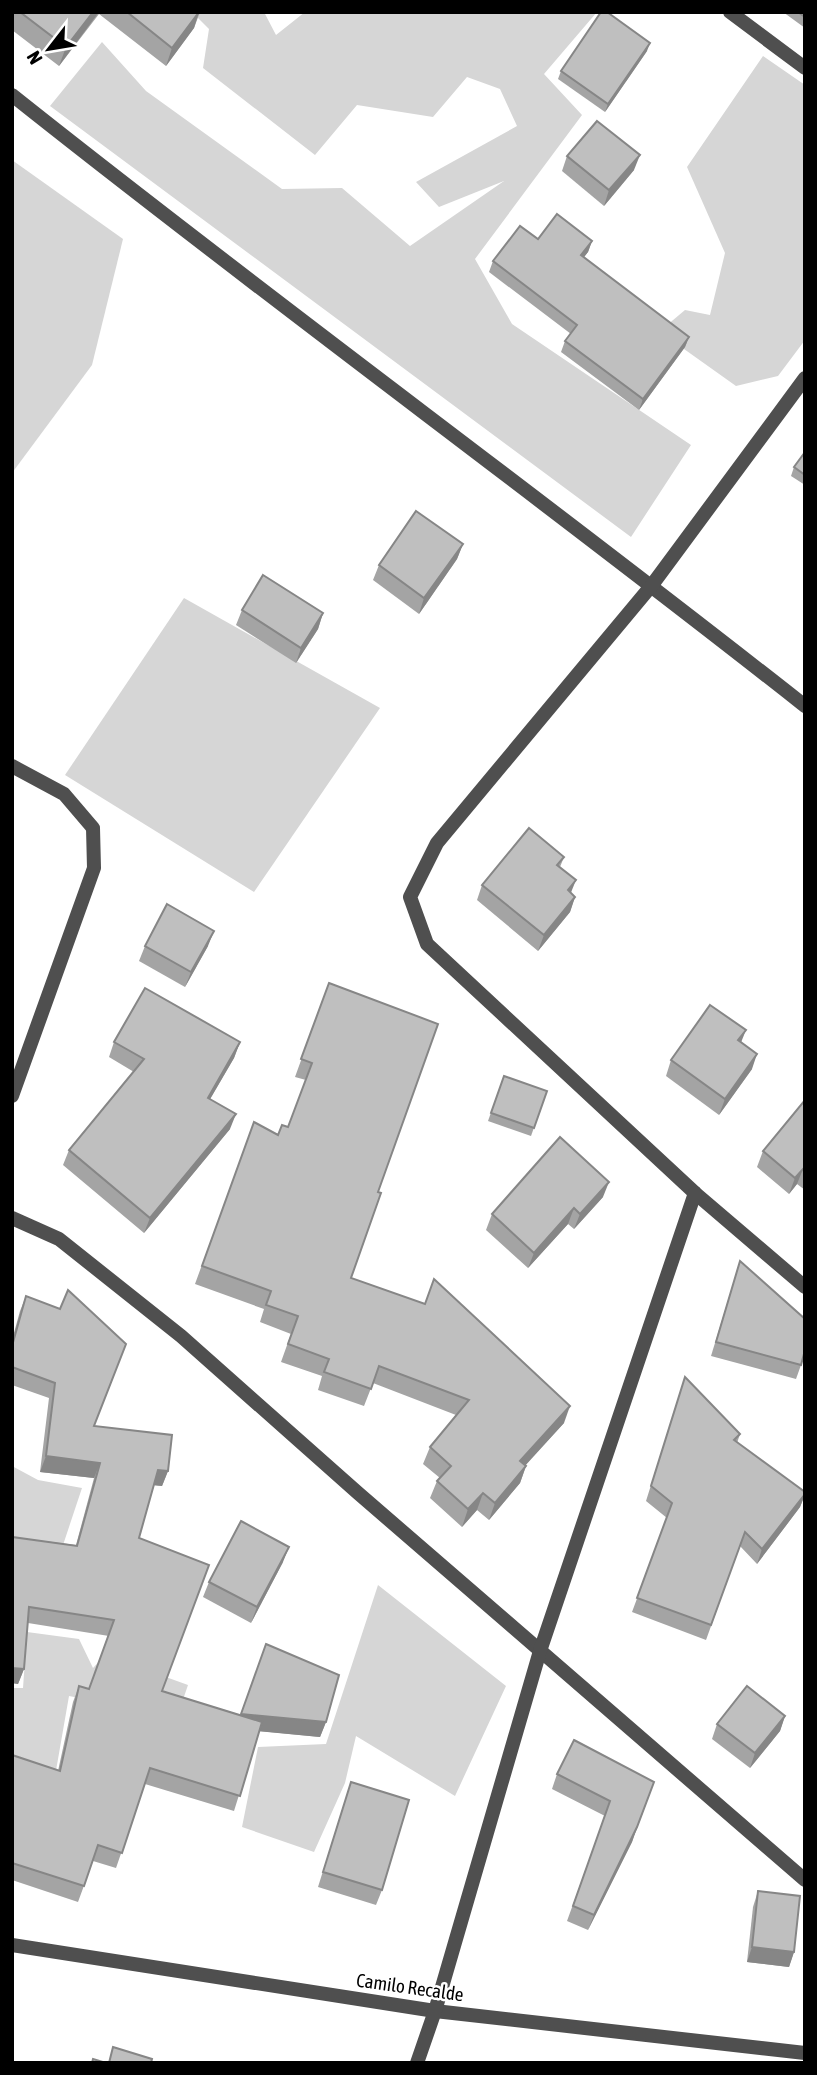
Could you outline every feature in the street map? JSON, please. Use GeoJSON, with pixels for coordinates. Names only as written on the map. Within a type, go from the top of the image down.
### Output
{"type":"FeatureCollection","features":[{"type":"Feature","properties":{"kind":"street"},"geometry":{"type":"LineString","coordinates":[[730,12],[805,68]]}},
{"type":"Feature","properties":{"kind":"street"},"geometry":{"type":"LineString","coordinates":[[12,95],[652,585],[805,706]]}},
{"type":"Feature","properties":{"kind":"street"},"geometry":{"type":"LineString","coordinates":[[805,378],[652,585],[437,843],[410,897],[427,944],[695,1193],[805,1287]]}},
{"type":"Feature","properties":{"kind":"street"},"geometry":{"type":"LineString","coordinates":[[12,766],[64,794],[93,828],[94,868],[12,1096]]}},
{"type":"Feature","properties":{"kind":"street"},"geometry":{"type":"LineString","coordinates":[[418,2063],[540,1651],[695,1193]]}},
{"type":"Feature","properties":{"kind":"street"},"geometry":{"type":"LineString","coordinates":[[12,1218],[59,1239],[181,1336],[805,1880]]}},
{"type":"Feature","properties":{"kind":"street","name":"Camilo Recalde"},"geometry":{"type":"LineString","coordinates":[[12,1945],[435,2011],[805,2053]]}},
{"type":"Feature","properties":{"kind":"shaded area"},"geometry":{"type":"Polygon","coordinates":[[[192,12],[264,12],[276,35],[305,12],[597,12],[544,74],[582,115],[475,259],[512,324],[691,445],[631,537],[50,106],[102,42],[146,91],[282,189],[342,188],[410,246],[504,181],[439,207],[416,182],[517,126],[500,89],[467,77],[433,117],[357,105],[315,155],[203,68],[209,29],[192,12]]]}},
{"type":"Feature","properties":{"kind":"shaded area"},"geometry":{"type":"Polygon","coordinates":[[[763,56],[805,85],[805,340],[778,376],[736,386],[684,349],[666,326],[685,310],[710,315],[725,253],[687,167],[763,56]]]}},
{"type":"Feature","properties":{"kind":"shaded area"},"geometry":{"type":"Polygon","coordinates":[[[12,160],[123,239],[92,365],[12,473],[12,160]]]}},
{"type":"Feature","properties":{"kind":"shaded area"},"geometry":{"type":"Polygon","coordinates":[[[184,598],[380,708],[254,892],[65,775],[184,598]]]}},
{"type":"Feature","properties":{"kind":"shaded area"},"geometry":{"type":"Polygon","coordinates":[[[12,1466],[38,1480],[82,1488],[61,1551],[12,1543],[12,1466]]]}},
{"type":"Feature","properties":{"kind":"shaded area"},"geometry":{"type":"Polygon","coordinates":[[[378,1585],[506,1686],[455,1796],[356,1736],[345,1783],[314,1852],[242,1827],[258,1747],[326,1744],[378,1585]]]}},
{"type":"Feature","properties":{"kind":"shaded area"},"geometry":{"type":"Polygon","coordinates":[[[27,1632],[79,1639],[93,1668],[105,1655],[188,1685],[175,1723],[168,1715],[69,1696],[54,1782],[12,1761],[12,1688],[23,1688],[27,1632]]]}},
{"type":"Feature","properties":{"kind":"building"},"geometry":{"type":"Polygon","coordinates":[[[20,12],[93,12],[66,47],[20,12]]]}},
{"type":"Feature","properties":{"kind":"building"},"geometry":{"type":"Polygon","coordinates":[[[127,12],[199,12],[172,48],[127,12]]]}},
{"type":"Feature","properties":{"kind":"building"},"geometry":{"type":"Polygon","coordinates":[[[601,12],[607,12],[650,43],[608,104],[561,71],[601,12]]]}},
{"type":"Feature","properties":{"kind":"building"},"geometry":{"type":"Polygon","coordinates":[[[597,121],[640,155],[609,190],[567,156],[597,121]]]}},
{"type":"Feature","properties":{"kind":"building"},"geometry":{"type":"Polygon","coordinates":[[[557,214],[592,241],[581,255],[689,337],[643,399],[565,341],[577,325],[493,261],[520,226],[538,239],[557,214]]]}},
{"type":"Feature","properties":{"kind":"building"},"geometry":{"type":"Polygon","coordinates":[[[805,452],[805,475],[794,467],[805,452]]]}},
{"type":"Feature","properties":{"kind":"building"},"geometry":{"type":"Polygon","coordinates":[[[416,511],[463,544],[424,598],[379,565],[416,511]]]}},
{"type":"Feature","properties":{"kind":"building"},"geometry":{"type":"Polygon","coordinates":[[[263,575],[323,613],[301,648],[242,610],[263,575]]]}},
{"type":"Feature","properties":{"kind":"building"},"geometry":{"type":"Polygon","coordinates":[[[529,828],[564,857],[557,865],[576,880],[568,890],[575,897],[544,935],[482,885],[529,828]]]}},
{"type":"Feature","properties":{"kind":"building"},"geometry":{"type":"Polygon","coordinates":[[[167,904],[214,931],[191,972],[145,946],[167,904]]]}},
{"type":"Feature","properties":{"kind":"building"},"geometry":{"type":"Polygon","coordinates":[[[329,983],[438,1024],[378,1192],[381,1193],[351,1278],[425,1304],[434,1279],[570,1406],[520,1461],[526,1466],[495,1503],[483,1493],[468,1509],[437,1481],[451,1466],[430,1447],[469,1400],[379,1366],[371,1389],[324,1372],[329,1359],[288,1344],[298,1316],[266,1305],[271,1291],[202,1266],[254,1122],[278,1135],[282,1125],[288,1127],[312,1063],[301,1059],[329,983]]]}},
{"type":"Feature","properties":{"kind":"building"},"geometry":{"type":"Polygon","coordinates":[[[145,988],[240,1042],[208,1098],[236,1114],[150,1218],[69,1150],[144,1059],[114,1042],[145,988]]]}},
{"type":"Feature","properties":{"kind":"building"},"geometry":{"type":"Polygon","coordinates":[[[710,1005],[746,1030],[738,1040],[757,1054],[725,1099],[671,1060],[710,1005]]]}},
{"type":"Feature","properties":{"kind":"building"},"geometry":{"type":"Polygon","coordinates":[[[504,1076],[547,1091],[534,1128],[491,1113],[504,1076]]]}},
{"type":"Feature","properties":{"kind":"building"},"geometry":{"type":"Polygon","coordinates":[[[805,1100],[805,1170],[795,1178],[763,1151],[805,1100]]]}},
{"type":"Feature","properties":{"kind":"building"},"geometry":{"type":"Polygon","coordinates":[[[560,1137],[609,1182],[580,1214],[574,1208],[534,1253],[492,1214],[560,1137]]]}},
{"type":"Feature","properties":{"kind":"building"},"geometry":{"type":"Polygon","coordinates":[[[740,1261],[805,1319],[805,1350],[801,1365],[716,1342],[740,1261]]]}},
{"type":"Feature","properties":{"kind":"building"},"geometry":{"type":"Polygon","coordinates":[[[68,1290],[126,1344],[94,1426],[172,1435],[168,1471],[158,1470],[139,1538],[209,1565],[162,1691],[262,1722],[240,1796],[150,1768],[122,1853],[98,1845],[84,1886],[12,1863],[12,1755],[60,1771],[79,1686],[89,1689],[114,1620],[29,1607],[24,1669],[12,1668],[12,1537],[77,1546],[100,1463],[46,1456],[55,1383],[12,1367],[12,1346],[26,1296],[60,1309],[68,1290]]]}},
{"type":"Feature","properties":{"kind":"building"},"geometry":{"type":"Polygon","coordinates":[[[685,1377],[740,1434],[734,1440],[805,1492],[762,1549],[745,1532],[711,1625],[637,1598],[672,1503],[651,1486],[685,1377]]]}},
{"type":"Feature","properties":{"kind":"building"},"geometry":{"type":"Polygon","coordinates":[[[241,1521],[289,1547],[257,1607],[209,1582],[241,1521]]]}},
{"type":"Feature","properties":{"kind":"building"},"geometry":{"type":"Polygon","coordinates":[[[266,1644],[339,1675],[326,1722],[241,1714],[266,1644]]]}},
{"type":"Feature","properties":{"kind":"building"},"geometry":{"type":"Polygon","coordinates":[[[747,1686],[785,1716],[755,1753],[717,1724],[747,1686]]]}},
{"type":"Feature","properties":{"kind":"building"},"geometry":{"type":"Polygon","coordinates":[[[574,1740],[654,1782],[637,1827],[594,1915],[573,1906],[610,1801],[557,1774],[574,1740]]]}},
{"type":"Feature","properties":{"kind":"building"},"geometry":{"type":"Polygon","coordinates":[[[351,1782],[409,1800],[382,1890],[323,1872],[351,1782]]]}},
{"type":"Feature","properties":{"kind":"building"},"geometry":{"type":"Polygon","coordinates":[[[758,1891],[800,1896],[794,1952],[752,1947],[758,1891]]]}},
{"type":"Feature","properties":{"kind":"building"},"geometry":{"type":"Polygon","coordinates":[[[113,2047],[152,2059],[151,2063],[109,2063],[113,2047]]]}}]}
